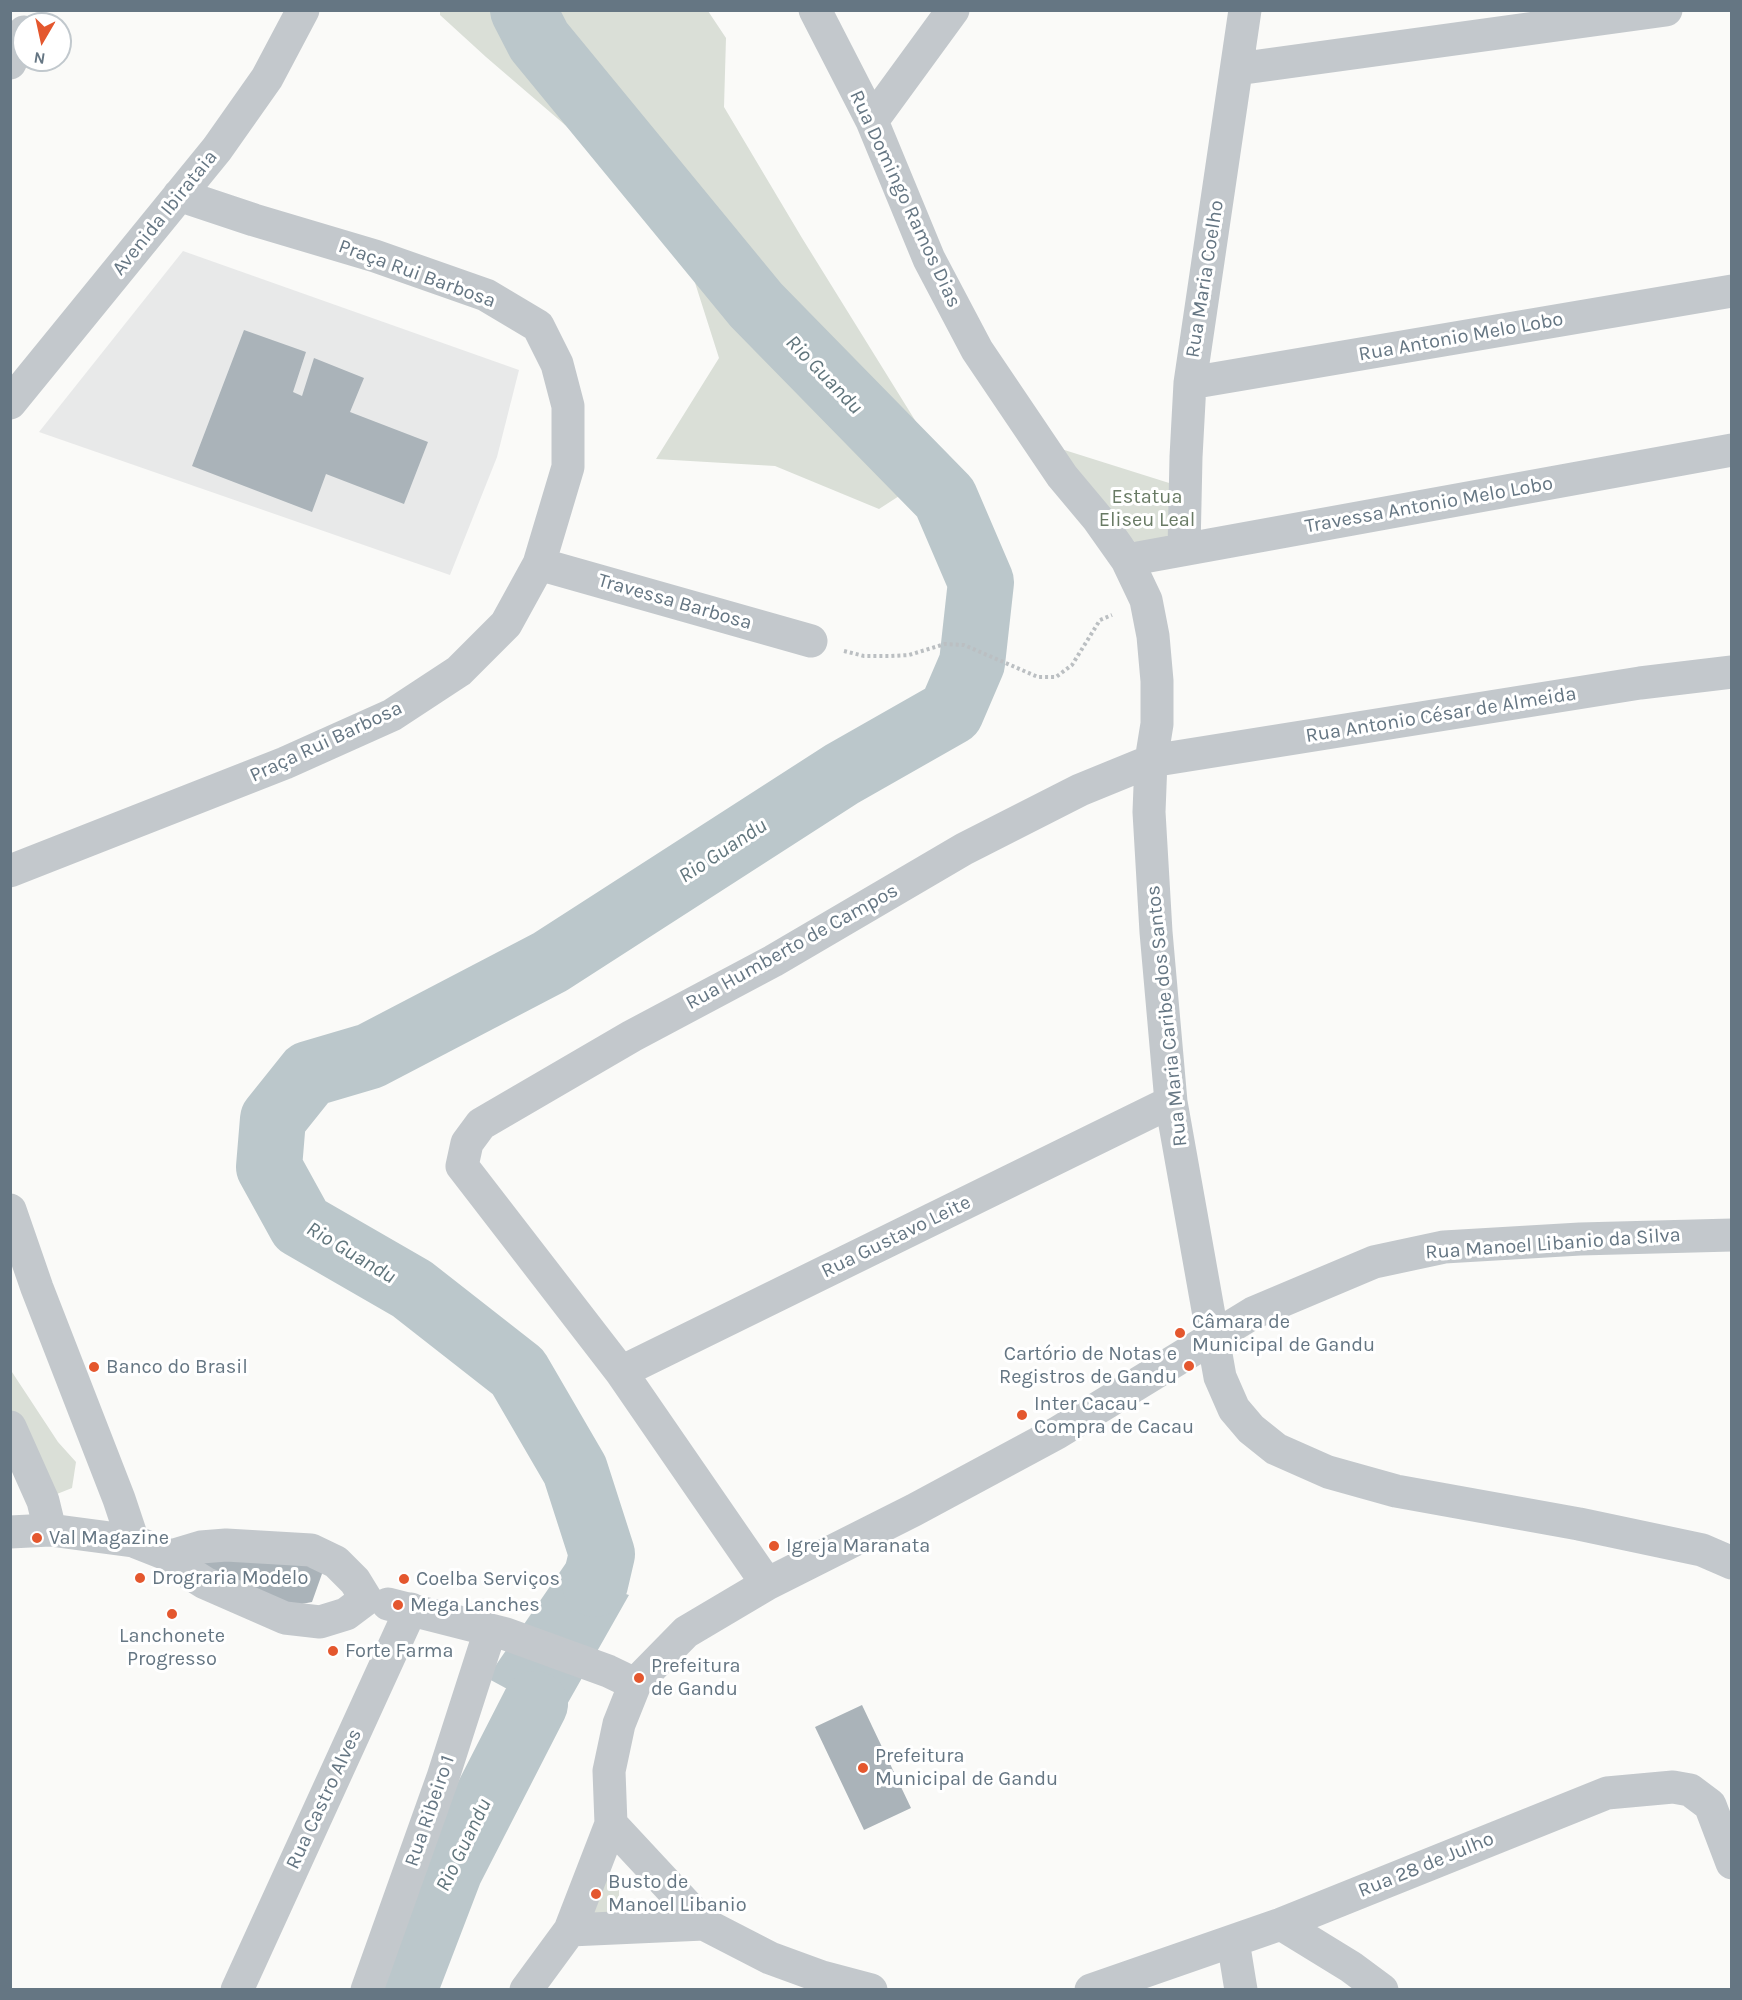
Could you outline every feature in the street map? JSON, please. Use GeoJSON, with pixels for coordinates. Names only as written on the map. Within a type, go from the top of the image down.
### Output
{"type":"FeatureCollection","features":[{"type":"Feature","properties":{"kind":"street","name":"Avenida Ibirataia"},"geometry":{"type":"LineString","coordinates":[[10,403],[217,149],[267,78],[303,10]]}},
{"type":"Feature","properties":{"kind":"street","name":"Rua Domingo Ramos Dias"},"geometry":{"type":"LineString","coordinates":[[815,10],[872,121],[928,259],[977,350],[1062,476],[1098,519],[1127,560],[1146,600]]}},
{"type":"Feature","properties":{"kind":"street"},"geometry":{"type":"LineString","coordinates":[[872,121],[953,10]]}},
{"type":"Feature","properties":{"kind":"street","name":"Rua Maria Coelho"},"geometry":{"type":"LineString","coordinates":[[1184,549],[1190,383],[1245,10]]}},
{"type":"Feature","properties":{"kind":"street"},"geometry":{"type":"LineString","coordinates":[[1237,69],[1666,10]]}},
{"type":"Feature","properties":{"kind":"street","name":"Praça Rui Barbosa"},"geometry":{"type":"LineString","coordinates":[[10,871],[285,763],[392,715],[459,671],[506,624],[538,564],[568,467],[568,406],[558,364],[538,326],[486,295],[375,256],[179,195]]}},
{"type":"Feature","properties":{"kind":"street","name":"Rua Antonio Melo Lobo"},"geometry":{"type":"LineString","coordinates":[[1190,383],[1731,291]]}},
{"type":"Feature","properties":{"kind":"street","name":"Travessa Antonio Melo Lobo"},"geometry":{"type":"LineString","coordinates":[[1127,560],[1731,450]]}},
{"type":"Feature","properties":{"kind":"street","name":"Travessa Barbosa"},"geometry":{"type":"LineString","coordinates":[[538,564],[811,641]]}},
{"type":"Feature","properties":{"kind":"street","name":"Rua Maria Caribe dos Santos"},"geometry":{"type":"LineString","coordinates":[[1146,600],[1153,636],[1157,681],[1157,724],[1151,761],[1149,812],[1156,932],[1171,1102],[1212,1339],[1220,1377],[1234,1409],[1251,1429],[1276,1449],[1328,1472],[1396,1491],[1579,1524],[1702,1550],[1731,1563]]}},
{"type":"Feature","properties":{"kind":"street","name":"Rua Antonio César de Almeida"},"geometry":{"type":"LineString","coordinates":[[1151,761],[1640,684],[1731,672]]}},
{"type":"Feature","properties":{"kind":"street","name":"Rua Humberto de Campos"},"geometry":{"type":"LineString","coordinates":[[621,1372],[462,1166],[467,1143],[481,1124],[632,1036],[773,961],[964,849],[1080,790],[1151,761]]}},
{"type":"Feature","properties":{"kind":"street","name":"Rua Gustavo Leite"},"geometry":{"type":"LineString","coordinates":[[621,1372],[1171,1102]]}},
{"type":"Feature","properties":{"kind":"street"},"geometry":{"type":"LineString","coordinates":[[10,1210],[37,1288],[133,1541]]}},
{"type":"Feature","properties":{"kind":"street","name":"Rua Manoel Libanio da Silva"},"geometry":{"type":"LineString","coordinates":[[611,1824],[609,1771],[619,1724],[621,1677],[686,1632],[767,1584],[914,1510],[1057,1432],[1253,1313],[1374,1262],[1444,1247],[1580,1239],[1731,1235]]}},
{"type":"Feature","properties":{"kind":"street"},"geometry":{"type":"LineString","coordinates":[[621,1372],[767,1584]]}},
{"type":"Feature","properties":{"kind":"street"},"geometry":{"type":"LineString","coordinates":[[10,1427],[43,1501],[50,1530]]}},
{"type":"Feature","properties":{"kind":"street"},"geometry":{"type":"LineString","coordinates":[[10,1533],[50,1530],[133,1541],[171,1556],[189,1573],[205,1583],[285,1618],[320,1622],[346,1614],[366,1599]]}},
{"type":"Feature","properties":{"kind":"street"},"geometry":{"type":"LineString","coordinates":[[171,1556],[201,1547],[226,1545],[311,1550],[336,1562],[355,1581],[366,1599],[498,1633],[621,1677]]}},
{"type":"Feature","properties":{"kind":"street","name":"Rua Castro Alves"},"geometry":{"type":"LineString","coordinates":[[237,1989],[411,1609]]}},
{"type":"Feature","properties":{"kind":"street","name":"Rua Ribeiro 1"},"geometry":{"type":"LineString","coordinates":[[367,1989],[443,1777],[498,1633]]}},
{"type":"Feature","properties":{"kind":"street","name":"Rua 28 de Julho"},"geometry":{"type":"LineString","coordinates":[[1091,1989],[1281,1924],[1607,1793],[1673,1787],[1690,1790],[1710,1805],[1730,1859]]}},
{"type":"Feature","properties":{"kind":"street"},"geometry":{"type":"LineString","coordinates":[[526,1989],[570,1930],[611,1824],[704,1924],[770,1958],[822,1977],[871,1989]]}},
{"type":"Feature","properties":{"kind":"street"},"geometry":{"type":"LineString","coordinates":[[570,1930],[704,1924]]}},
{"type":"Feature","properties":{"kind":"street"},"geometry":{"type":"LineString","coordinates":[[1281,1924],[1382,1989]]}},
{"type":"Feature","properties":{"kind":"street"},"geometry":{"type":"LineString","coordinates":[[1233,1941],[1241,1989]]}},
{"type":"Feature","properties":{"kind":"path"},"geometry":{"type":"LineString","coordinates":[[811,641],[864,657],[909,655],[945,644],[964,645],[1038,677],[1056,677],[1072,665],[1100,620],[1146,600]]}},
{"type":"Feature","properties":{"kind":"shaded area"},"geometry":{"type":"Polygon","coordinates":[[[183,251],[519,370],[497,457],[450,575],[39,432],[183,251]]]}},
{"type":"Feature","properties":{"kind":"shaded area"},"geometry":{"type":"Polygon","coordinates":[[[575,1550],[595,1584],[629,1595],[561,1715],[487,1678],[575,1550]]]}},
{"type":"Feature","properties":{"kind":"green space"},"geometry":{"type":"Polygon","coordinates":[[[440,11],[708,11],[726,38],[724,107],[944,467],[879,509],[775,466],[656,459],[719,358],[690,267],[586,143],[486,57],[440,15],[440,11]]]}},
{"type":"Feature","properties":{"kind":"green space","name":"Estatua Eliseu Leal"},"geometry":{"type":"Polygon","coordinates":[[[1039,442],[1185,488],[1172,541],[1148,556],[1039,442]]]}},
{"type":"Feature","properties":{"kind":"green space"},"geometry":{"type":"Polygon","coordinates":[[[10,1369],[58,1442],[76,1462],[72,1488],[52,1496],[11,1440],[10,1369]]]}},
{"type":"Feature","properties":{"kind":"green space"},"geometry":{"type":"Polygon","coordinates":[[[602,1872],[615,1882],[619,1890],[619,1898],[612,1913],[597,1920],[574,1881],[602,1872]]]}},
{"type":"Feature","properties":{"kind":"building"},"geometry":{"type":"Polygon","coordinates":[[[244,330],[306,352],[293,392],[302,396],[314,358],[364,378],[350,412],[428,442],[404,504],[326,474],[312,512],[192,466],[244,330]]]}},
{"type":"Feature","properties":{"kind":"building"},"geometry":{"type":"Polygon","coordinates":[[[204,1560],[317,1560],[323,1571],[312,1602],[286,1607],[201,1575],[204,1560]]]}},
{"type":"Feature","properties":{"kind":"building","name":"Prefeitura Municipal de Gandu"},"geometry":{"type":"Polygon","coordinates":[[[862,1705],[911,1808],[864,1830],[815,1727],[862,1705]]]}},
{"type":"Feature","properties":{"kind":"waterway","name":"Rio Guandu"},"geometry":{"type":"LineString","coordinates":[[523,10],[539,41],[756,305],[945,498],[981,582],[972,663],[951,712],[842,774],[550,962],[370,1056],[309,1074],[273,1119],[269,1167],[301,1225],[412,1289],[518,1372],[575,1470],[602,1554],[595,1584]]}},
{"type":"Feature","properties":{"kind":"waterway","name":"Rio Guandu"},"geometry":{"type":"LineString","coordinates":[[404,1990],[450,1870],[535,1704]]}},
{"type":"Feature","properties":{"kind":"place","name":"Câmara de Municipal de Gandu"},"geometry":{"type":"Point","coordinates":[1180,1333]}},
{"type":"Feature","properties":{"kind":"place","name":"Cartório de Notas e Registros de Gandu"},"geometry":{"type":"Point","coordinates":[1189,1366]}},
{"type":"Feature","properties":{"kind":"place","name":"Banco do Brasil"},"geometry":{"type":"Point","coordinates":[94,1367]}},
{"type":"Feature","properties":{"kind":"place","name":"Inter Cacau - Compra de Cacau"},"geometry":{"type":"Point","coordinates":[1022,1415]}},
{"type":"Feature","properties":{"kind":"place","name":"Val Magazine"},"geometry":{"type":"Point","coordinates":[37,1538]}},
{"type":"Feature","properties":{"kind":"place","name":"Igreja Maranata"},"geometry":{"type":"Point","coordinates":[774,1546]}},
{"type":"Feature","properties":{"kind":"place","name":"Drograria Modelo"},"geometry":{"type":"Point","coordinates":[140,1578]}},
{"type":"Feature","properties":{"kind":"place","name":"Coelba Serviços"},"geometry":{"type":"Point","coordinates":[404,1579]}},
{"type":"Feature","properties":{"kind":"place","name":"Mega Lanches"},"geometry":{"type":"Point","coordinates":[398,1605]}},
{"type":"Feature","properties":{"kind":"place","name":"Lanchonete Progresso"},"geometry":{"type":"Point","coordinates":[172,1614]}},
{"type":"Feature","properties":{"kind":"place","name":"Forte Farma"},"geometry":{"type":"Point","coordinates":[333,1651]}},
{"type":"Feature","properties":{"kind":"place","name":"Prefeitura de Gandu"},"geometry":{"type":"Point","coordinates":[639,1678]}},
{"type":"Feature","properties":{"kind":"place","name":"Prefeitura Municipal de Gandu"},"geometry":{"type":"Point","coordinates":[863,1768]}},
{"type":"Feature","properties":{"kind":"place","name":"Busto de Manoel Libanio"},"geometry":{"type":"Point","coordinates":[596,1894]}}]}
